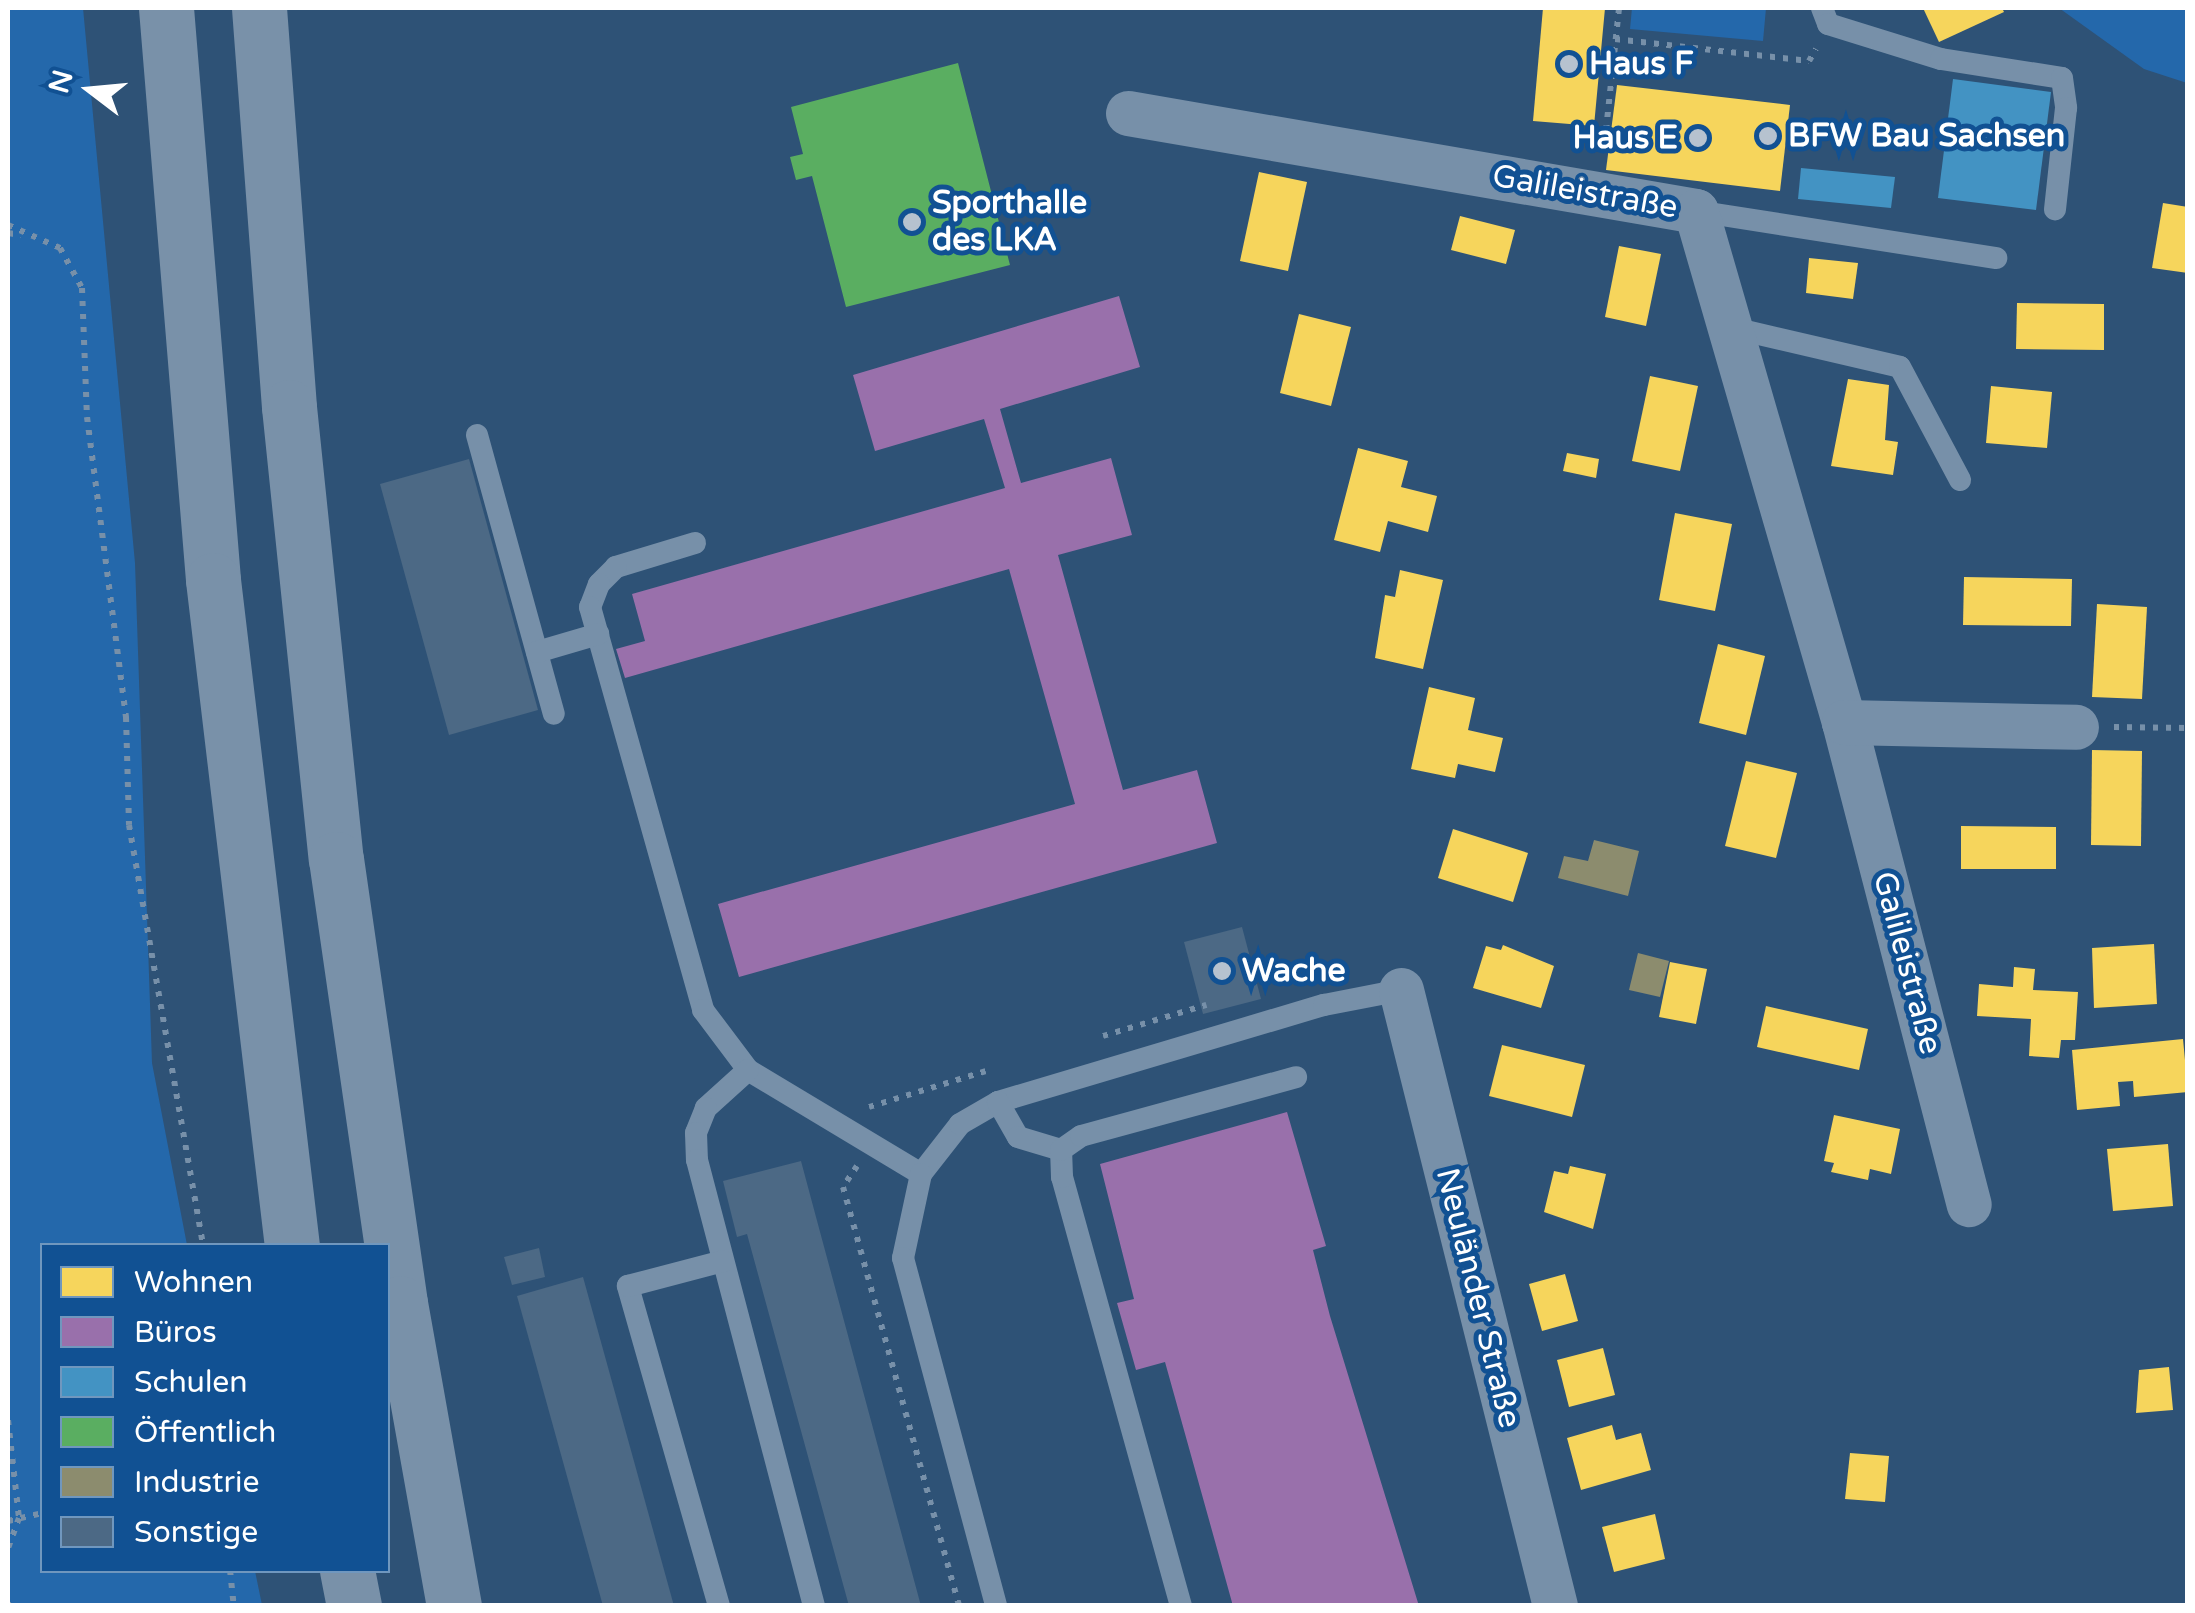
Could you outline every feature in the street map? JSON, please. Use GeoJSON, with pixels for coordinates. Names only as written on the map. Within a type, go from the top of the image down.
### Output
{"type":"FeatureCollection","features":[{"type":"Feature","properties":{"kind":"highway"},"geometry":{"type":"LineString","coordinates":[[166,8],[215,600],[292,1243]]}},
{"type":"Feature","properties":{"kind":"highway"},"geometry":{"type":"LineString","coordinates":[[259,8],[289,407],[336,859],[400,1303],[454,1606]]}},
{"type":"Feature","properties":{"kind":"highway"},"geometry":{"type":"LineString","coordinates":[[348,1573],[354,1606]]}},
{"type":"Feature","properties":{"kind":"street","name":"Galileistraße"},"geometry":{"type":"LineString","coordinates":[[1128,113],[1696,211],[1734,328],[1844,722],[1969,1204]]}},
{"type":"Feature","properties":{"kind":"street"},"geometry":{"type":"LineString","coordinates":[[1844,722],[2076,726]]}},
{"type":"Feature","properties":{"kind":"street","name":"Neuländer Straße"},"geometry":{"type":"LineString","coordinates":[[1401,990],[1555,1606]]}},
{"type":"Feature","properties":{"kind":"lane"},"geometry":{"type":"LineString","coordinates":[[1825,16],[1941,59],[2062,78],[2066,108],[2054,209]]}},
{"type":"Feature","properties":{"kind":"lane"},"geometry":{"type":"LineString","coordinates":[[1696,211],[1996,258]]}},
{"type":"Feature","properties":{"kind":"lane"},"geometry":{"type":"LineString","coordinates":[[1734,328],[1900,367],[1960,480]]}},
{"type":"Feature","properties":{"kind":"lane"},"geometry":{"type":"LineString","coordinates":[[477,435],[554,714]]}},
{"type":"Feature","properties":{"kind":"lane"},"geometry":{"type":"LineString","coordinates":[[695,544],[616,567],[599,584],[590,607],[704,1010],[748,1070],[921,1174]]}},
{"type":"Feature","properties":{"kind":"lane"},"geometry":{"type":"LineString","coordinates":[[537,652],[598,634]]}},
{"type":"Feature","properties":{"kind":"lane"},"geometry":{"type":"LineString","coordinates":[[996,1606],[902,1258],[904,1228],[921,1174],[960,1124],[998,1102],[1324,1006],[1401,990]]}},
{"type":"Feature","properties":{"kind":"lane"},"geometry":{"type":"LineString","coordinates":[[748,1070],[706,1108],[696,1132],[696,1160],[814,1606]]}},
{"type":"Feature","properties":{"kind":"lane"},"geometry":{"type":"LineString","coordinates":[[1061,1150],[1081,1136],[1296,1077]]}},
{"type":"Feature","properties":{"kind":"lane"},"geometry":{"type":"LineString","coordinates":[[998,1102],[1018,1137],[1061,1150]]}},
{"type":"Feature","properties":{"kind":"lane"},"geometry":{"type":"LineString","coordinates":[[1061,1150],[1062,1176],[1181,1606]]}},
{"type":"Feature","properties":{"kind":"lane"},"geometry":{"type":"LineString","coordinates":[[719,1606],[628,1286],[724,1261]]}},
{"type":"Feature","properties":{"kind":"path"},"geometry":{"type":"LineString","coordinates":[[1606,130],[1619,8]]}},
{"type":"Feature","properties":{"kind":"path"},"geometry":{"type":"LineString","coordinates":[[1616,39],[1809,61],[1825,16]]}},
{"type":"Feature","properties":{"kind":"path"},"geometry":{"type":"LineString","coordinates":[[8,226],[60,248],[82,288],[87,417],[126,716],[129,825],[202,1243]]}},
{"type":"Feature","properties":{"kind":"path"},"geometry":{"type":"LineString","coordinates":[[8,233],[28,236]]}},
{"type":"Feature","properties":{"kind":"path"},"geometry":{"type":"LineString","coordinates":[[2076,726],[2188,728]]}},
{"type":"Feature","properties":{"kind":"path"},"geometry":{"type":"LineString","coordinates":[[872,1144],[843,1187],[959,1606]]}},
{"type":"Feature","properties":{"kind":"path"},"geometry":{"type":"LineString","coordinates":[[8,1420],[20,1518],[8,1549]]}},
{"type":"Feature","properties":{"kind":"path"},"geometry":{"type":"LineString","coordinates":[[8,1521],[40,1513]]}},
{"type":"Feature","properties":{"kind":"path"},"geometry":{"type":"LineString","coordinates":[[230,1573],[234,1606]]}},
{"type":"Feature","properties":{"kind":"shaded area"},"geometry":{"type":"Polygon","coordinates":[[[8,8],[83,8],[135,563],[152,1063],[187,1243],[40,1243],[40,1573],[255,1573],[262,1605],[8,1605],[8,8]]]}},
{"type":"Feature","properties":{"kind":"shaded area"},"geometry":{"type":"Polygon","coordinates":[[[1632,8],[1766,8],[1763,41],[1630,29],[1632,8]]]}},
{"type":"Feature","properties":{"kind":"shaded area"},"geometry":{"type":"Polygon","coordinates":[[[2059,8],[2187,8],[2187,83],[2144,69],[2059,8]]]}},
{"type":"Feature","properties":{"kind":"building: Wohnen","name":"Haus F"},"geometry":{"type":"Polygon","coordinates":[[[1543,8],[1605,8],[1594,126],[1533,121],[1543,8]]]}},
{"type":"Feature","properties":{"kind":"building: Wohnen"},"geometry":{"type":"Polygon","coordinates":[[[1923,8],[2002,8],[2004,12],[1939,42],[1923,8]]]}},
{"type":"Feature","properties":{"kind":"building: Wohnen","name":"Haus E"},"geometry":{"type":"Polygon","coordinates":[[[1617,85],[1790,105],[1780,191],[1606,170],[1617,85]]]}},
{"type":"Feature","properties":{"kind":"building: Wohnen"},"geometry":{"type":"Polygon","coordinates":[[[1259,172],[1307,182],[1288,271],[1240,261],[1259,172]]]}},
{"type":"Feature","properties":{"kind":"building: Wohnen"},"geometry":{"type":"Polygon","coordinates":[[[2163,203],[2188,207],[2188,273],[2152,268],[2163,203]]]}},
{"type":"Feature","properties":{"kind":"building: Wohnen"},"geometry":{"type":"Polygon","coordinates":[[[1460,216],[1515,230],[1506,264],[1451,250],[1460,216]]]}},
{"type":"Feature","properties":{"kind":"building: Wohnen"},"geometry":{"type":"Polygon","coordinates":[[[1619,246],[1661,254],[1646,326],[1605,317],[1619,246]]]}},
{"type":"Feature","properties":{"kind":"building: Wohnen"},"geometry":{"type":"Polygon","coordinates":[[[1809,258],[1858,263],[1853,299],[1806,293],[1809,258]]]}},
{"type":"Feature","properties":{"kind":"building: Wohnen"},"geometry":{"type":"Polygon","coordinates":[[[2017,303],[2104,304],[2104,350],[2016,349],[2017,303]]]}},
{"type":"Feature","properties":{"kind":"building: Wohnen"},"geometry":{"type":"Polygon","coordinates":[[[1299,314],[1351,327],[1331,406],[1280,393],[1299,314]]]}},
{"type":"Feature","properties":{"kind":"building: Wohnen"},"geometry":{"type":"Polygon","coordinates":[[[1650,376],[1698,386],[1680,471],[1632,461],[1650,376]]]}},
{"type":"Feature","properties":{"kind":"building: Wohnen"},"geometry":{"type":"Polygon","coordinates":[[[1848,379],[1889,385],[1885,440],[1898,442],[1893,475],[1831,466],[1848,379]]]}},
{"type":"Feature","properties":{"kind":"building: Wohnen"},"geometry":{"type":"Polygon","coordinates":[[[1991,386],[2052,392],[2047,448],[1986,443],[1991,386]]]}},
{"type":"Feature","properties":{"kind":"building: Wohnen"},"geometry":{"type":"Polygon","coordinates":[[[1358,448],[1408,461],[1401,487],[1437,496],[1428,532],[1388,521],[1380,552],[1334,540],[1358,448]]]}},
{"type":"Feature","properties":{"kind":"building: Wohnen"},"geometry":{"type":"Polygon","coordinates":[[[1567,453],[1599,459],[1596,478],[1563,471],[1567,453]]]}},
{"type":"Feature","properties":{"kind":"building: Wohnen"},"geometry":{"type":"Polygon","coordinates":[[[1675,513],[1732,524],[1715,611],[1659,600],[1675,513]]]}},
{"type":"Feature","properties":{"kind":"building: Wohnen"},"geometry":{"type":"Polygon","coordinates":[[[1400,570],[1443,580],[1423,669],[1375,658],[1385,595],[1395,597],[1400,570]]]}},
{"type":"Feature","properties":{"kind":"building: Wohnen"},"geometry":{"type":"Polygon","coordinates":[[[1964,577],[2072,579],[2071,626],[1963,625],[1964,577]]]}},
{"type":"Feature","properties":{"kind":"building: Wohnen"},"geometry":{"type":"Polygon","coordinates":[[[2097,604],[2147,607],[2142,699],[2092,697],[2097,604]]]}},
{"type":"Feature","properties":{"kind":"building: Wohnen"},"geometry":{"type":"Polygon","coordinates":[[[1718,644],[1765,656],[1746,735],[1699,723],[1718,644]]]}},
{"type":"Feature","properties":{"kind":"building: Wohnen"},"geometry":{"type":"Polygon","coordinates":[[[1429,687],[1475,698],[1468,730],[1503,738],[1495,772],[1458,764],[1455,778],[1411,769],[1429,687]]]}},
{"type":"Feature","properties":{"kind":"building: Wohnen"},"geometry":{"type":"Polygon","coordinates":[[[2092,750],[2142,751],[2141,846],[2091,845],[2092,750]]]}},
{"type":"Feature","properties":{"kind":"building: Wohnen"},"geometry":{"type":"Polygon","coordinates":[[[1746,761],[1797,773],[1776,858],[1725,846],[1746,761]]]}},
{"type":"Feature","properties":{"kind":"building: Wohnen"},"geometry":{"type":"Polygon","coordinates":[[[1961,826],[2056,827],[2056,869],[1961,869],[1961,826]]]}},
{"type":"Feature","properties":{"kind":"building: Wohnen"},"geometry":{"type":"Polygon","coordinates":[[[1453,829],[1528,853],[1513,902],[1438,878],[1453,829]]]}},
{"type":"Feature","properties":{"kind":"building: Wohnen"},"geometry":{"type":"Polygon","coordinates":[[[2154,944],[2157,1004],[2094,1008],[2092,948],[2154,944]]]}},
{"type":"Feature","properties":{"kind":"building: Wohnen"},"geometry":{"type":"Polygon","coordinates":[[[1503,945],[1554,966],[1541,1008],[1473,988],[1486,946],[1501,950],[1503,945]]]}},
{"type":"Feature","properties":{"kind":"building: Wohnen"},"geometry":{"type":"Polygon","coordinates":[[[1670,962],[1707,969],[1696,1024],[1659,1017],[1670,962]]]}},
{"type":"Feature","properties":{"kind":"building: Wohnen"},"geometry":{"type":"Polygon","coordinates":[[[2014,967],[2035,969],[2033,990],[2078,992],[2075,1040],[2061,1040],[2059,1058],[2029,1056],[2031,1019],[1977,1016],[1979,984],[2013,987],[2014,967]]]}},
{"type":"Feature","properties":{"kind":"building: Wohnen"},"geometry":{"type":"Polygon","coordinates":[[[1766,1006],[1868,1029],[1859,1070],[1757,1047],[1766,1006]]]}},
{"type":"Feature","properties":{"kind":"building: Wohnen"},"geometry":{"type":"Polygon","coordinates":[[[2183,1039],[2188,1092],[2134,1097],[2133,1081],[2118,1082],[2120,1106],[2077,1110],[2072,1050],[2183,1039]]]}},
{"type":"Feature","properties":{"kind":"building: Wohnen"},"geometry":{"type":"Polygon","coordinates":[[[1502,1045],[1585,1065],[1572,1117],[1489,1096],[1502,1045]]]}},
{"type":"Feature","properties":{"kind":"building: Wohnen"},"geometry":{"type":"Polygon","coordinates":[[[1834,1115],[1900,1129],[1891,1174],[1870,1169],[1868,1180],[1831,1172],[1834,1163],[1824,1161],[1834,1115]]]}},
{"type":"Feature","properties":{"kind":"building: Wohnen"},"geometry":{"type":"Polygon","coordinates":[[[2168,1144],[2173,1206],[2113,1211],[2107,1149],[2168,1144]]]}},
{"type":"Feature","properties":{"kind":"building: Wohnen"},"geometry":{"type":"Polygon","coordinates":[[[1570,1166],[1606,1174],[1593,1229],[1544,1212],[1554,1171],[1568,1174],[1570,1166]]]}},
{"type":"Feature","properties":{"kind":"building: Wohnen"},"geometry":{"type":"Polygon","coordinates":[[[1565,1274],[1578,1321],[1542,1331],[1529,1284],[1565,1274]]]}},
{"type":"Feature","properties":{"kind":"building: Wohnen"},"geometry":{"type":"Polygon","coordinates":[[[1603,1348],[1615,1395],[1569,1407],[1557,1360],[1603,1348]]]}},
{"type":"Feature","properties":{"kind":"building: Wohnen"},"geometry":{"type":"Polygon","coordinates":[[[2169,1367],[2173,1410],[2136,1413],[2139,1370],[2169,1367]]]}},
{"type":"Feature","properties":{"kind":"building: Wohnen"},"geometry":{"type":"Polygon","coordinates":[[[1612,1425],[1616,1440],[1641,1433],[1651,1470],[1581,1490],[1567,1438],[1612,1425]]]}},
{"type":"Feature","properties":{"kind":"building: Wohnen"},"geometry":{"type":"Polygon","coordinates":[[[1850,1453],[1889,1456],[1885,1502],[1845,1499],[1850,1453]]]}},
{"type":"Feature","properties":{"kind":"building: Wohnen"},"geometry":{"type":"Polygon","coordinates":[[[1655,1514],[1665,1559],[1614,1572],[1602,1527],[1655,1514]]]}},
{"type":"Feature","properties":{"kind":"building: Büros"},"geometry":{"type":"Polygon","coordinates":[[[1119,296],[1140,367],[1000,409],[1021,483],[1111,458],[1132,535],[1058,555],[1123,790],[1197,770],[1217,843],[739,977],[718,904],[1075,804],[1009,569],[625,678],[616,649],[645,641],[632,594],[1005,488],[984,419],[875,451],[853,375],[1119,296]]]}},
{"type":"Feature","properties":{"kind":"building: Büros"},"geometry":{"type":"Polygon","coordinates":[[[1287,1112],[1326,1246],[1313,1250],[1330,1316],[1419,1606],[1233,1606],[1165,1362],[1136,1370],[1117,1303],[1134,1299],[1100,1164],[1287,1112]]]}},
{"type":"Feature","properties":{"kind":"building: Schulen"},"geometry":{"type":"Polygon","coordinates":[[[1953,79],[2051,92],[2036,210],[1938,198],[1953,79]]]}},
{"type":"Feature","properties":{"kind":"building: Schulen"},"geometry":{"type":"Polygon","coordinates":[[[1801,168],[1895,177],[1891,208],[1798,199],[1801,168]]]}},
{"type":"Feature","properties":{"kind":"building: Öffentlich","name":"Sporthalle des LKA"},"geometry":{"type":"Polygon","coordinates":[[[958,63],[1010,265],[846,307],[812,176],[796,180],[790,157],[803,154],[791,107],[958,63]]]}},
{"type":"Feature","properties":{"kind":"building: Industrie"},"geometry":{"type":"Polygon","coordinates":[[[1594,840],[1639,851],[1628,896],[1558,878],[1564,856],[1588,861],[1594,840]]]}},
{"type":"Feature","properties":{"kind":"building: Industrie"},"geometry":{"type":"Polygon","coordinates":[[[1638,953],[1669,961],[1660,997],[1629,990],[1638,953]]]}},
{"type":"Feature","properties":{"kind":"building: Sonstige"},"geometry":{"type":"Polygon","coordinates":[[[469,459],[538,710],[449,735],[380,484],[469,459]]]}},
{"type":"Feature","properties":{"kind":"building: Sonstige","name":"Wache"},"geometry":{"type":"Polygon","coordinates":[[[1242,927],[1261,999],[1203,1014],[1184,942],[1242,927]]]}},
{"type":"Feature","properties":{"kind":"building: Sonstige"},"geometry":{"type":"Polygon","coordinates":[[[801,1161],[921,1606],[849,1606],[747,1234],[737,1237],[723,1181],[801,1161]]]}},
{"type":"Feature","properties":{"kind":"building: Sonstige"},"geometry":{"type":"Polygon","coordinates":[[[539,1248],[545,1277],[512,1285],[504,1257],[539,1248]]]}},
{"type":"Feature","properties":{"kind":"building: Sonstige"},"geometry":{"type":"Polygon","coordinates":[[[583,1277],[674,1606],[603,1606],[517,1296],[583,1277]]]}},
{"type":"Feature","properties":{"kind":"place","name":"Haus F"},"geometry":{"type":"Point","coordinates":[1569,64]}},
{"type":"Feature","properties":{"kind":"place","name":"BFW Bau Sachsen"},"geometry":{"type":"Point","coordinates":[1768,136]}},
{"type":"Feature","properties":{"kind":"place","name":"Haus E"},"geometry":{"type":"Point","coordinates":[1698,138]}},
{"type":"Feature","properties":{"kind":"place","name":"Sporthalle des LKA"},"geometry":{"type":"Point","coordinates":[912,222]}},
{"type":"Feature","properties":{"kind":"place","name":"Wache"},"geometry":{"type":"Point","coordinates":[1222,971]}}]}
